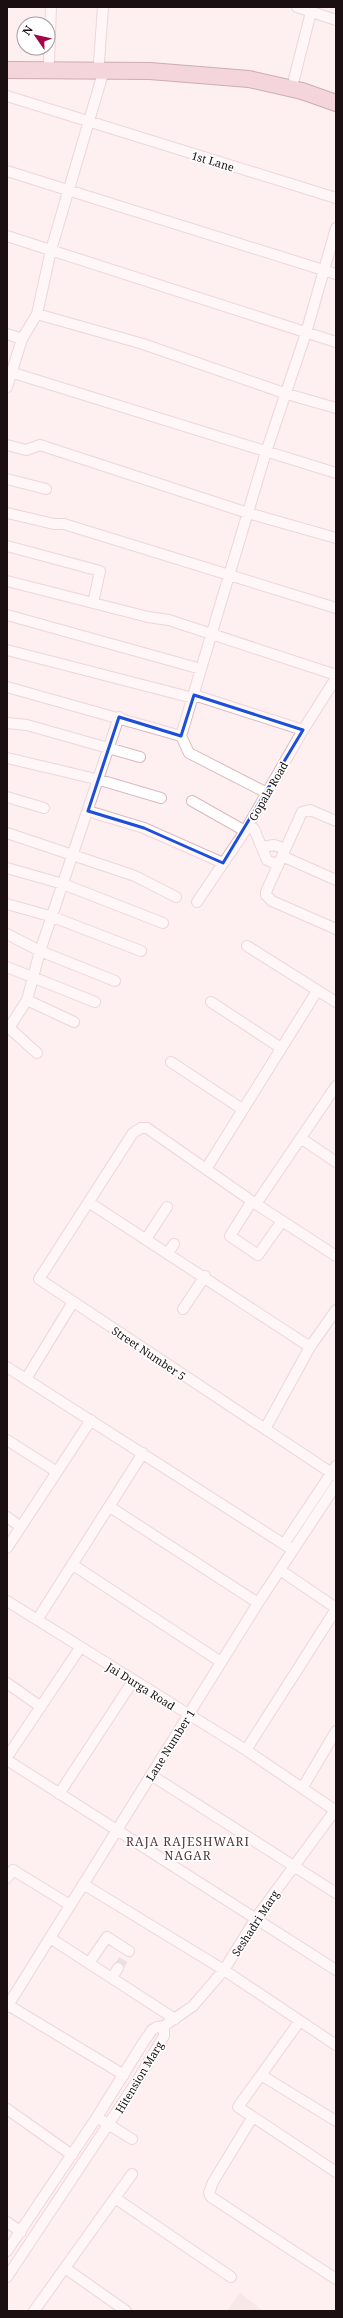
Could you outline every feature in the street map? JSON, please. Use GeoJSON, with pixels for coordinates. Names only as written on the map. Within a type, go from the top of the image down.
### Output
{"type":"FeatureCollection","features":[{"type":"Feature","properties":{"kind":"main road"},"geometry":{"type":"LineString","coordinates":[[7,61],[49,61],[101,66],[242,74],[294,79],[336,91]]}},
{"type":"Feature","properties":{"kind":"main road"},"geometry":{"type":"LineString","coordinates":[[7,70],[101,66]]}},
{"type":"Feature","properties":{"kind":"main road"},"geometry":{"type":"LineString","coordinates":[[242,74],[336,103]]}},
{"type":"Feature","properties":{"kind":"street"},"geometry":{"type":"LineString","coordinates":[[49,61],[51,7]]}},
{"type":"Feature","properties":{"kind":"street"},"geometry":{"type":"LineString","coordinates":[[7,387],[10,372],[22,339],[37,314],[50,250],[90,122],[101,66],[103,7]]}},
{"type":"Feature","properties":{"kind":"street"},"geometry":{"type":"LineString","coordinates":[[294,79],[305,9],[336,20]]}},
{"type":"Feature","properties":{"kind":"street","name":"1st Lane"},"geometry":{"type":"LineString","coordinates":[[7,96],[336,198]]}},
{"type":"Feature","properties":{"kind":"street"},"geometry":{"type":"LineString","coordinates":[[7,171],[336,274]]}},
{"type":"Feature","properties":{"kind":"street"},"geometry":{"type":"LineString","coordinates":[[268,794],[189,753],[181,736],[266,452],[287,394],[306,333],[322,270],[336,228]]}},
{"type":"Feature","properties":{"kind":"street"},"geometry":{"type":"LineString","coordinates":[[7,236],[336,342]]}},
{"type":"Feature","properties":{"kind":"street"},"geometry":{"type":"LineString","coordinates":[[37,314],[143,344],[287,394],[336,408]]}},
{"type":"Feature","properties":{"kind":"street"},"geometry":{"type":"LineString","coordinates":[[7,334],[22,339]]}},
{"type":"Feature","properties":{"kind":"street"},"geometry":{"type":"LineString","coordinates":[[10,372],[336,473]]}},
{"type":"Feature","properties":{"kind":"street"},"geometry":{"type":"LineString","coordinates":[[7,445],[26,450],[40,445],[248,513],[336,538]]}},
{"type":"Feature","properties":{"kind":"street"},"geometry":{"type":"LineString","coordinates":[[7,479],[46,489]]}},
{"type":"Feature","properties":{"kind":"street"},"geometry":{"type":"LineString","coordinates":[[7,513],[54,524],[64,524],[336,608]]}},
{"type":"Feature","properties":{"kind":"street"},"geometry":{"type":"LineString","coordinates":[[7,546],[100,571],[92,603]]}},
{"type":"Feature","properties":{"kind":"street"},"geometry":{"type":"LineString","coordinates":[[7,581],[92,603],[169,620],[336,675]]}},
{"type":"Feature","properties":{"kind":"street"},"geometry":{"type":"LineString","coordinates":[[7,615],[201,668]]}},
{"type":"Feature","properties":{"kind":"street"},"geometry":{"type":"LineString","coordinates":[[7,650],[193,696],[303,730]]}},
{"type":"Feature","properties":{"kind":"street","name":"Gopala Road"},"geometry":{"type":"LineString","coordinates":[[197,902],[268,794],[303,730],[336,678]]}},
{"type":"Feature","properties":{"kind":"street"},"geometry":{"type":"LineString","coordinates":[[7,687],[119,717],[181,736]]}},
{"type":"Feature","properties":{"kind":"street"},"geometry":{"type":"LineString","coordinates":[[38,1052],[8,1027],[27,1000],[40,951],[72,854],[100,780],[119,717]]}},
{"type":"Feature","properties":{"kind":"street"},"geometry":{"type":"LineString","coordinates":[[7,723],[27,725],[140,757]]}},
{"type":"Feature","properties":{"kind":"street"},"geometry":{"type":"LineString","coordinates":[[7,758],[100,780],[161,798]]}},
{"type":"Feature","properties":{"kind":"street"},"geometry":{"type":"LineString","coordinates":[[7,797],[44,808]]}},
{"type":"Feature","properties":{"kind":"street"},"geometry":{"type":"LineString","coordinates":[[192,801],[247,827],[262,847],[267,860],[282,857]]}},
{"type":"Feature","properties":{"kind":"street"},"geometry":{"type":"LineString","coordinates":[[336,821],[314,811],[305,810],[299,818],[267,888],[266,895],[269,899],[336,929]]}},
{"type":"Feature","properties":{"kind":"street"},"geometry":{"type":"LineString","coordinates":[[88,811],[144,828],[223,863]]}},
{"type":"Feature","properties":{"kind":"street"},"geometry":{"type":"LineString","coordinates":[[7,834],[72,854],[135,876],[176,896]]}},
{"type":"Feature","properties":{"kind":"street"},"geometry":{"type":"LineString","coordinates":[[262,847],[274,845],[282,857],[336,880]]}},
{"type":"Feature","properties":{"kind":"street"},"geometry":{"type":"LineString","coordinates":[[7,868],[63,884],[163,923]]}},
{"type":"Feature","properties":{"kind":"street"},"geometry":{"type":"LineString","coordinates":[[7,904],[52,917],[141,951]]}},
{"type":"Feature","properties":{"kind":"street"},"geometry":{"type":"LineString","coordinates":[[7,934],[40,951],[115,981]]}},
{"type":"Feature","properties":{"kind":"street"},"geometry":{"type":"LineString","coordinates":[[247,946],[336,1002]]}},
{"type":"Feature","properties":{"kind":"street"},"geometry":{"type":"LineString","coordinates":[[7,967],[95,1002]]}},
{"type":"Feature","properties":{"kind":"street"},"geometry":{"type":"LineString","coordinates":[[206,1169],[317,990]]}},
{"type":"Feature","properties":{"kind":"street"},"geometry":{"type":"LineString","coordinates":[[27,1000],[74,1022]]}},
{"type":"Feature","properties":{"kind":"street"},"geometry":{"type":"LineString","coordinates":[[211,1002],[281,1048]]}},
{"type":"Feature","properties":{"kind":"street"},"geometry":{"type":"LineString","coordinates":[[171,1062],[242,1109]]}},
{"type":"Feature","properties":{"kind":"street"},"geometry":{"type":"LineString","coordinates":[[282,1221],[259,1255],[230,1236],[302,1139],[336,1086]]}},
{"type":"Feature","properties":{"kind":"street"},"geometry":{"type":"LineString","coordinates":[[310,1347],[205,1276],[90,1203],[133,1133],[141,1128],[147,1128],[254,1203],[336,1256]]}},
{"type":"Feature","properties":{"kind":"street"},"geometry":{"type":"LineString","coordinates":[[302,1139],[336,1162]]}},
{"type":"Feature","properties":{"kind":"street","name":"Street Number 5"},"geometry":{"type":"LineString","coordinates":[[90,1203],[39,1280],[265,1429],[335,1472]]}},
{"type":"Feature","properties":{"kind":"street"},"geometry":{"type":"LineString","coordinates":[[146,1239],[155,1228],[167,1207]]}},
{"type":"Feature","properties":{"kind":"street"},"geometry":{"type":"LineString","coordinates":[[168,1253],[174,1244]]}},
{"type":"Feature","properties":{"kind":"street"},"geometry":{"type":"LineString","coordinates":[[183,1310],[205,1276]]}},
{"type":"Feature","properties":{"kind":"street"},"geometry":{"type":"LineString","coordinates":[[26,1378],[72,1302]]}},
{"type":"Feature","properties":{"kind":"street"},"geometry":{"type":"LineString","coordinates":[[265,1429],[310,1347],[336,1310]]}},
{"type":"Feature","properties":{"kind":"street"},"geometry":{"type":"LineString","coordinates":[[7,1367],[293,1550]]}},
{"type":"Feature","properties":{"kind":"street"},"geometry":{"type":"LineString","coordinates":[[7,1548],[91,1420]]}},
{"type":"Feature","properties":{"kind":"street"},"geometry":{"type":"LineString","coordinates":[[7,1440],[57,1472]]}},
{"type":"Feature","properties":{"kind":"street"},"geometry":{"type":"LineString","coordinates":[[37,1620],[143,1453]]}},
{"type":"Feature","properties":{"kind":"street"},"geometry":{"type":"LineString","coordinates":[[284,1544],[335,1472]]}},
{"type":"Feature","properties":{"kind":"street","name":"Lane Number 1"},"geometry":{"type":"LineString","coordinates":[[8,2006],[258,1603],[336,1485]]}},
{"type":"Feature","properties":{"kind":"street"},"geometry":{"type":"LineString","coordinates":[[110,1507],[258,1603]]}},
{"type":"Feature","properties":{"kind":"street"},"geometry":{"type":"LineString","coordinates":[[7,1517],[21,1527]]}},
{"type":"Feature","properties":{"kind":"street"},"geometry":{"type":"LineString","coordinates":[[73,1565],[222,1662]]}},
{"type":"Feature","properties":{"kind":"street"},"geometry":{"type":"LineString","coordinates":[[246,1750],[336,1609],[280,1570]]}},
{"type":"Feature","properties":{"kind":"street","name":"Jai Durga Road"},"geometry":{"type":"LineString","coordinates":[[7,1601],[188,1716],[246,1750],[336,1810]]}},
{"type":"Feature","properties":{"kind":"street"},"geometry":{"type":"LineString","coordinates":[[7,1757],[80,1648]]}},
{"type":"Feature","properties":{"kind":"street"},"geometry":{"type":"LineString","coordinates":[[59,1794],[133,1681]]}},
{"type":"Feature","properties":{"kind":"street"},"geometry":{"type":"LineString","coordinates":[[7,1684],[41,1707]]}},
{"type":"Feature","properties":{"kind":"street"},"geometry":{"type":"LineString","coordinates":[[302,1787],[336,1732]]}},
{"type":"Feature","properties":{"kind":"street"},"geometry":{"type":"LineString","coordinates":[[7,1760],[336,1970]]}},
{"type":"Feature","properties":{"kind":"street"},"geometry":{"type":"LineString","coordinates":[[151,1775],[336,1893]]}},
{"type":"Feature","properties":{"kind":"street","name":"Seshadri Marg"},"geometry":{"type":"LineString","coordinates":[[164,2026],[193,2006],[224,1970],[256,1918],[336,1810]]}},
{"type":"Feature","properties":{"kind":"street"},"geometry":{"type":"LineString","coordinates":[[9,1871],[70,1905]]}},
{"type":"Feature","properties":{"kind":"street"},"geometry":{"type":"LineString","coordinates":[[83,1884],[224,1970],[299,2022],[336,2045]]}},
{"type":"Feature","properties":{"kind":"street"},"geometry":{"type":"LineString","coordinates":[[92,1965],[107,1937],[130,1951]]}},
{"type":"Feature","properties":{"kind":"street"},"geometry":{"type":"LineString","coordinates":[[50,1938],[174,2019]]}},
{"type":"Feature","properties":{"kind":"street"},"geometry":{"type":"LineString","coordinates":[[92,1965],[101,1957]]}},
{"type":"Feature","properties":{"kind":"street"},"geometry":{"type":"LineString","coordinates":[[112,1978],[118,1968]]}},
{"type":"Feature","properties":{"kind":"street"},"geometry":{"type":"LineString","coordinates":[[8,2006],[124,2075]]}},
{"type":"Feature","properties":{"kind":"street"},"geometry":{"type":"LineString","coordinates":[[299,2022],[238,2106],[240,2110],[336,2172]]}},
{"type":"Feature","properties":{"kind":"street","name":"Hitension Marg"},"geometry":{"type":"LineString","coordinates":[[7,2251],[97,2117],[152,2030],[157,2027],[164,2026],[164,2036],[109,2125],[7,2277]]}},
{"type":"Feature","properties":{"kind":"street"},"geometry":{"type":"LineString","coordinates":[[260,2075],[336,2121]]}},
{"type":"Feature","properties":{"kind":"street"},"geometry":{"type":"LineString","coordinates":[[7,2108],[72,2155]]}},
{"type":"Feature","properties":{"kind":"street"},"geometry":{"type":"LineString","coordinates":[[97,2117],[132,2139]]}},
{"type":"Feature","properties":{"kind":"street"},"geometry":{"type":"LineString","coordinates":[[252,2118],[213,2182],[209,2193],[211,2196],[336,2279]]}},
{"type":"Feature","properties":{"kind":"street"},"geometry":{"type":"LineString","coordinates":[[34,2311],[132,2174]]}},
{"type":"Feature","properties":{"kind":"street"},"geometry":{"type":"LineString","coordinates":[[115,2198],[231,2277]]}},
{"type":"Feature","properties":{"kind":"street"},"geometry":{"type":"LineString","coordinates":[[7,2222],[20,2232]]}},
{"type":"Feature","properties":{"kind":"street"},"geometry":{"type":"LineString","coordinates":[[65,2268],[126,2311]]}},
{"type":"Feature","properties":{"kind":"highlighted area"},"geometry":{"type":"Polygon","coordinates":[[[194,695],[303,730],[223,863],[144,828],[88,811],[119,717],[181,736],[194,695]]]}},
{"type":"Feature","properties":{"kind":"shaded area"},"geometry":{"type":"Polygon","coordinates":[[[240,2293],[263,2311],[227,2311],[240,2293]]]}},
{"type":"Feature","properties":{"kind":"tunnel"},"geometry":{"type":"LineString","coordinates":[[118,1968],[129,1951]]}},
{"type":"Feature","properties":{"kind":"district","name":"RAJA RAJESHWARI NAGAR"},"geometry":{"type":"Point","coordinates":[188,1848]}}]}
